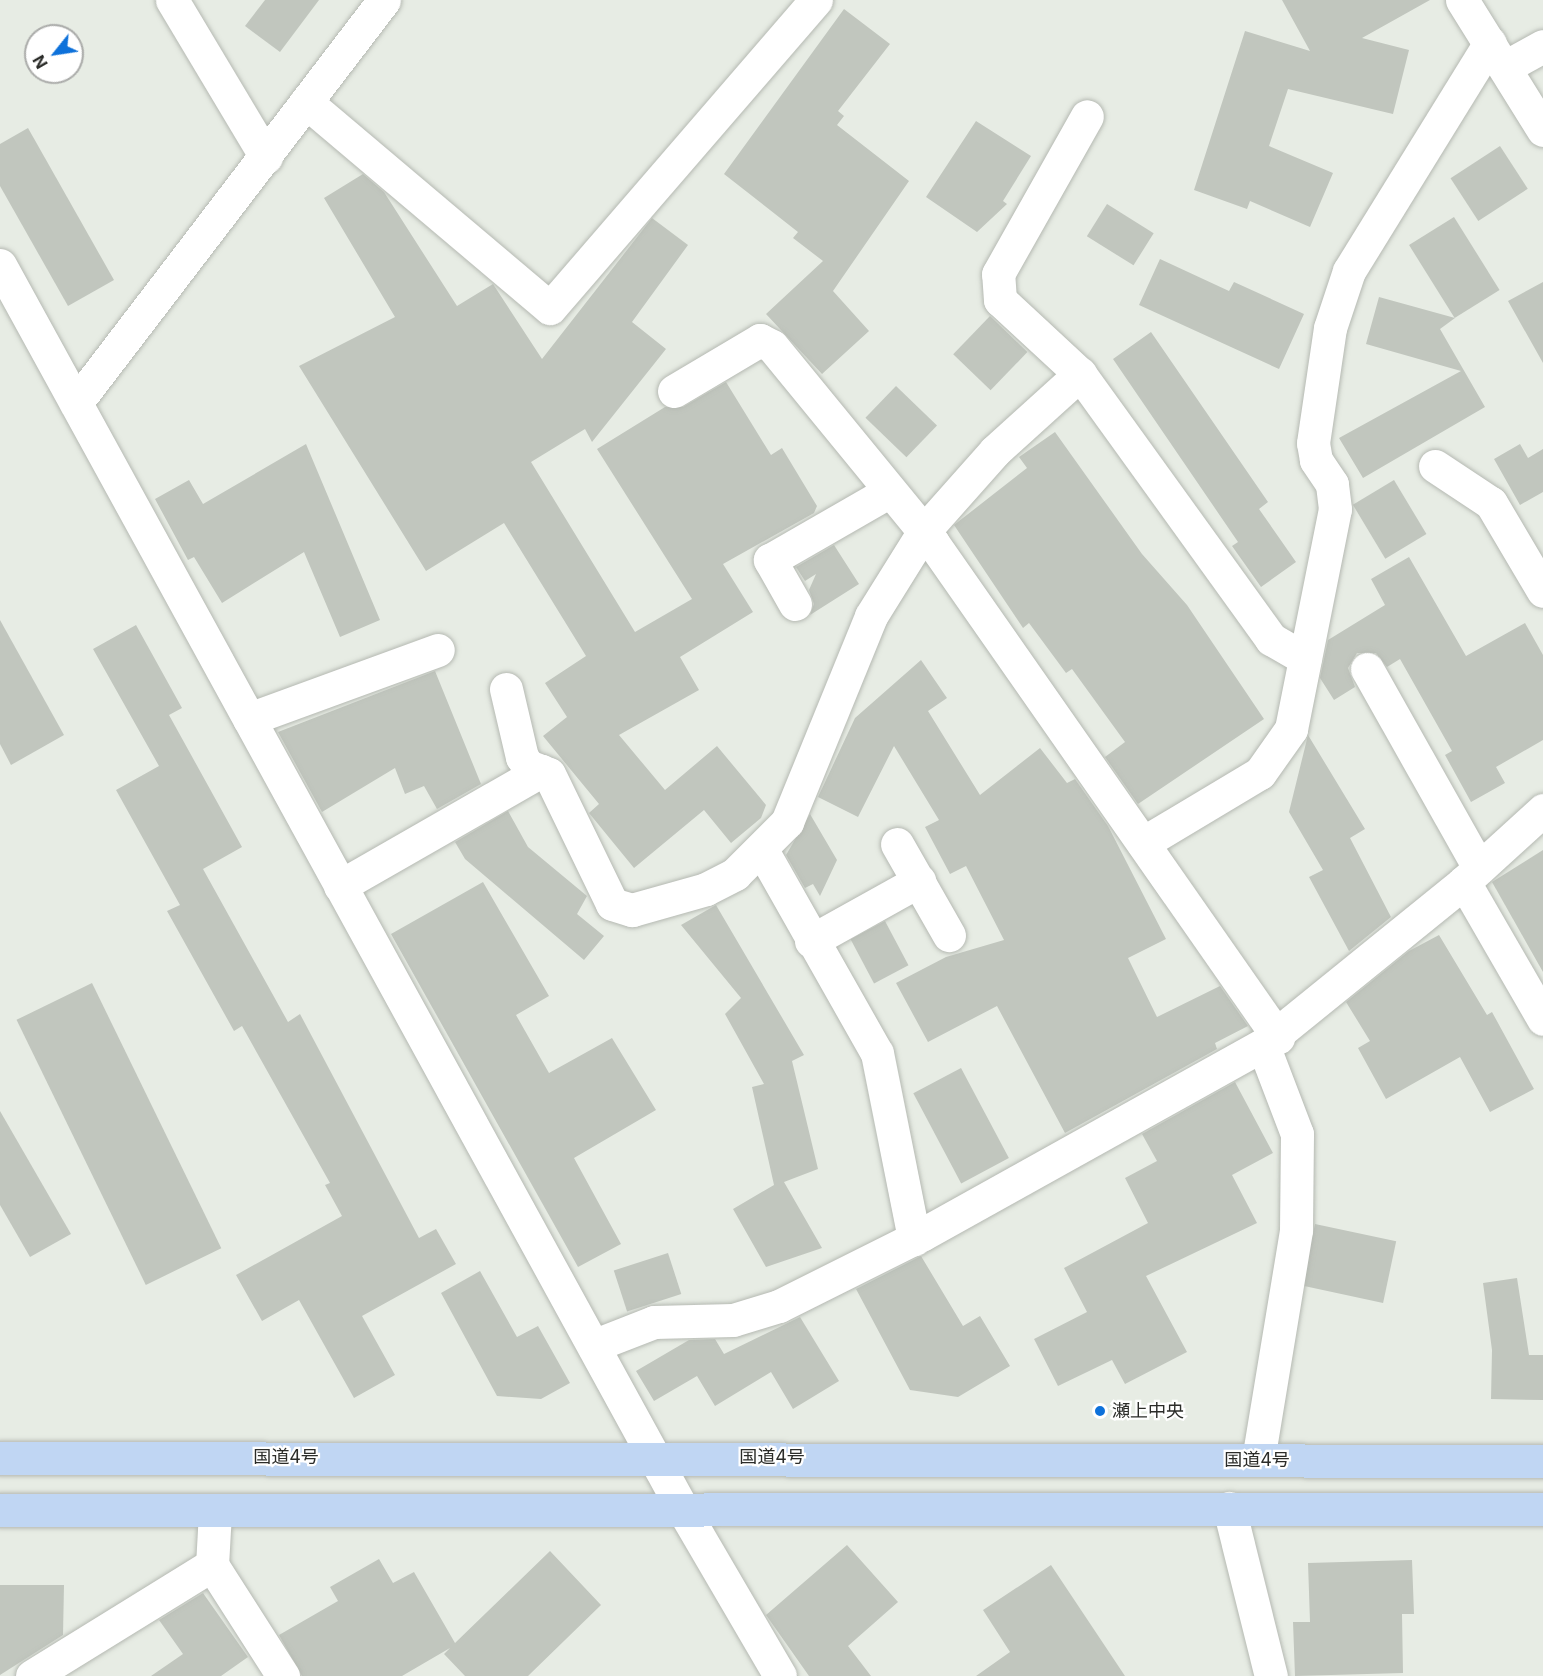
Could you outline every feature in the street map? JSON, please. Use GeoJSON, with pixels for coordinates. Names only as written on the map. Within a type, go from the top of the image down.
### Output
{"type":"FeatureCollection","features":[{"type":"Feature","properties":{"kind":"highway","name":"国道4号"},"geometry":{"type":"LineString","coordinates":[[0,1458],[655,1456],[1543,1461]]}},
{"type":"Feature","properties":{"kind":"highway"},"geometry":{"type":"LineString","coordinates":[[0,1510],[215,1512],[682,1508],[1543,1509]]}},
{"type":"Feature","properties":{"kind":"street"},"geometry":{"type":"LineString","coordinates":[[172,0],[266,157]]}},
{"type":"Feature","properties":{"kind":"street"},"geometry":{"type":"LineString","coordinates":[[76,402],[266,157],[384,0]]}},
{"type":"Feature","properties":{"kind":"street"},"geometry":{"type":"LineString","coordinates":[[306,102],[550,308],[816,0]]}},
{"type":"Feature","properties":{"kind":"street"},"geometry":{"type":"LineString","coordinates":[[1462,0],[1543,130]]}},
{"type":"Feature","properties":{"kind":"street"},"geometry":{"type":"LineString","coordinates":[[1143,843],[1260,773],[1291,729],[1335,509],[1332,484],[1316,460],[1313,443],[1330,328],[1349,271],[1498,55],[1543,46]]}},
{"type":"Feature","properties":{"kind":"street"},"geometry":{"type":"LineString","coordinates":[[1087,116],[998,274],[1000,300],[1080,374],[1271,639],[1305,658]]}},
{"type":"Feature","properties":{"kind":"street"},"geometry":{"type":"LineString","coordinates":[[0,265],[340,886],[596,1345],[682,1508],[780,1676]]}},
{"type":"Feature","properties":{"kind":"street"},"geometry":{"type":"LineString","coordinates":[[674,391],[760,340],[772,346],[924,531],[1143,843],[1270,1041],[1297,1134],[1296,1230],[1258,1460]]}},
{"type":"Feature","properties":{"kind":"street"},"geometry":{"type":"LineString","coordinates":[[506,689],[522,757],[541,771],[560,794],[612,904],[632,910],[706,889],[762,850],[787,822],[872,616],[924,531],[995,451],[1080,374]]}},
{"type":"Feature","properties":{"kind":"street"},"geometry":{"type":"LineString","coordinates":[[1435,466],[1491,503],[1543,591]]}},
{"type":"Feature","properties":{"kind":"street"},"geometry":{"type":"LineString","coordinates":[[795,604],[770,560],[890,491]]}},
{"type":"Feature","properties":{"kind":"street"},"geometry":{"type":"LineString","coordinates":[[249,719],[438,650]]}},
{"type":"Feature","properties":{"kind":"street"},"geometry":{"type":"LineString","coordinates":[[1367,669],[1543,1019]]}},
{"type":"Feature","properties":{"kind":"street"},"geometry":{"type":"LineString","coordinates":[[340,886],[541,771]]}},
{"type":"Feature","properties":{"kind":"street"},"geometry":{"type":"LineString","coordinates":[[596,1345],[654,1322],[733,1320],[779,1306],[914,1239],[1270,1041],[1472,875],[1543,810]]}},
{"type":"Feature","properties":{"kind":"street"},"geometry":{"type":"LineString","coordinates":[[897,844],[949,935]]}},
{"type":"Feature","properties":{"kind":"street"},"geometry":{"type":"LineString","coordinates":[[762,850],[811,941],[877,1053],[914,1239]]}},
{"type":"Feature","properties":{"kind":"street"},"geometry":{"type":"LineString","coordinates":[[811,941],[919,881]]}},
{"type":"Feature","properties":{"kind":"street"},"geometry":{"type":"LineString","coordinates":[[1229,1508],[1271,1676]]}},
{"type":"Feature","properties":{"kind":"street"},"geometry":{"type":"LineString","coordinates":[[215,1512],[212,1564],[283,1676]]}},
{"type":"Feature","properties":{"kind":"street"},"geometry":{"type":"LineString","coordinates":[[35,1675],[212,1564]]}},
{"type":"Feature","properties":{"kind":"building"},"geometry":{"type":"Polygon","coordinates":[[[265,0],[319,0],[280,52],[245,26],[265,0]]]}},
{"type":"Feature","properties":{"kind":"building"},"geometry":{"type":"Polygon","coordinates":[[[1282,0],[1430,0],[1362,38],[1409,50],[1393,114],[1288,89],[1269,146],[1333,173],[1310,227],[1250,201],[1247,209],[1194,190],[1245,31],[1310,51],[1282,0]]]}},
{"type":"Feature","properties":{"kind":"building"},"geometry":{"type":"Polygon","coordinates":[[[844,9],[890,44],[838,111],[844,116],[837,125],[909,181],[833,291],[869,331],[822,374],[766,314],[823,261],[793,238],[798,232],[724,174],[844,9]]]}},
{"type":"Feature","properties":{"kind":"building"},"geometry":{"type":"Polygon","coordinates":[[[976,121],[1031,156],[1003,201],[1007,204],[977,232],[926,197],[976,121]]]}},
{"type":"Feature","properties":{"kind":"building"},"geometry":{"type":"Polygon","coordinates":[[[28,128],[114,280],[68,306],[0,186],[0,144],[28,128]]]}},
{"type":"Feature","properties":{"kind":"building"},"geometry":{"type":"Polygon","coordinates":[[[1500,146],[1528,189],[1478,221],[1451,178],[1500,146]]]}},
{"type":"Feature","properties":{"kind":"building"},"geometry":{"type":"Polygon","coordinates":[[[363,174],[384,192],[457,306],[493,284],[542,359],[652,218],[688,245],[632,322],[666,349],[592,442],[585,429],[531,462],[635,632],[692,599],[597,449],[665,407],[683,407],[726,382],[771,455],[782,448],[817,506],[814,513],[723,564],[753,612],[680,657],[699,690],[619,735],[665,790],[717,746],[766,805],[761,818],[731,843],[704,810],[634,868],[589,813],[599,804],[543,736],[567,717],[545,683],[586,656],[504,523],[426,571],[299,366],[395,317],[324,198],[363,174]]]}},
{"type":"Feature","properties":{"kind":"building"},"geometry":{"type":"Polygon","coordinates":[[[1107,204],[1154,233],[1134,265],[1087,236],[1107,204]]]}},
{"type":"Feature","properties":{"kind":"building"},"geometry":{"type":"Polygon","coordinates":[[[1454,217],[1500,290],[1455,318],[1409,245],[1454,217]]]}},
{"type":"Feature","properties":{"kind":"building"},"geometry":{"type":"Polygon","coordinates":[[[1160,259],[1229,291],[1234,282],[1304,314],[1279,369],[1139,305],[1160,259]]]}},
{"type":"Feature","properties":{"kind":"building"},"geometry":{"type":"Polygon","coordinates":[[[1543,282],[1543,363],[1508,301],[1543,282]]]}},
{"type":"Feature","properties":{"kind":"building"},"geometry":{"type":"Polygon","coordinates":[[[1379,297],[1455,318],[1440,329],[1485,407],[1363,478],[1339,438],[1461,371],[1366,344],[1379,297]]]}},
{"type":"Feature","properties":{"kind":"building"},"geometry":{"type":"Polygon","coordinates":[[[990,316],[1027,352],[991,390],[953,354],[990,316]]]}},
{"type":"Feature","properties":{"kind":"building"},"geometry":{"type":"Polygon","coordinates":[[[1151,332],[1268,502],[1259,509],[1296,562],[1261,587],[1232,546],[1238,542],[1113,359],[1151,332]]]}},
{"type":"Feature","properties":{"kind":"building"},"geometry":{"type":"Polygon","coordinates":[[[896,386],[937,426],[906,457],[865,418],[896,386]]]}},
{"type":"Feature","properties":{"kind":"building"},"geometry":{"type":"Polygon","coordinates":[[[1055,432],[1142,554],[1187,605],[1264,719],[1138,804],[1105,757],[1125,742],[1072,669],[1066,673],[1029,623],[1023,628],[954,525],[1027,468],[1019,457],[1055,432]]]}},
{"type":"Feature","properties":{"kind":"building"},"geometry":{"type":"Polygon","coordinates":[[[306,444],[380,620],[340,637],[304,552],[222,603],[194,557],[188,560],[155,499],[189,480],[203,504],[306,444]]]}},
{"type":"Feature","properties":{"kind":"building"},"geometry":{"type":"Polygon","coordinates":[[[1520,444],[1528,458],[1543,449],[1543,492],[1520,505],[1494,459],[1520,444]]]}},
{"type":"Feature","properties":{"kind":"building"},"geometry":{"type":"Polygon","coordinates":[[[1394,480],[1426,534],[1385,559],[1353,505],[1394,480]]]}},
{"type":"Feature","properties":{"kind":"building"},"geometry":{"type":"Polygon","coordinates":[[[834,545],[859,584],[810,615],[814,604],[809,590],[816,574],[805,581],[796,567],[834,545]]]}},
{"type":"Feature","properties":{"kind":"building"},"geometry":{"type":"Polygon","coordinates":[[[1409,557],[1466,656],[1525,623],[1543,655],[1543,740],[1496,767],[1505,783],[1471,802],[1445,755],[1452,751],[1400,659],[1387,667],[1376,653],[1357,653],[1348,668],[1355,687],[1334,700],[1320,678],[1328,640],[1385,605],[1371,579],[1409,557]]]}},
{"type":"Feature","properties":{"kind":"building"},"geometry":{"type":"Polygon","coordinates":[[[0,620],[64,735],[11,765],[0,744],[0,620]]]}},
{"type":"Feature","properties":{"kind":"building"},"geometry":{"type":"Polygon","coordinates":[[[136,625],[182,708],[169,715],[242,847],[203,869],[288,1022],[300,1014],[419,1238],[436,1229],[456,1264],[362,1316],[395,1375],[354,1398],[299,1300],[262,1321],[236,1275],[342,1216],[325,1185],[330,1183],[242,1026],[234,1031],[167,911],[180,905],[116,790],[159,766],[93,649],[136,625]]]}},
{"type":"Feature","properties":{"kind":"building"},"geometry":{"type":"Polygon","coordinates":[[[921,660],[947,698],[928,711],[980,795],[1040,748],[1067,783],[1075,779],[1108,826],[1166,939],[1128,958],[1157,1017],[1220,986],[1248,1026],[1215,1043],[1217,1049],[1065,1133],[997,1006],[928,1042],[896,983],[946,957],[1004,940],[966,866],[950,874],[925,827],[939,820],[894,746],[858,817],[818,797],[855,718],[921,660]]]}},
{"type":"Feature","properties":{"kind":"building"},"geometry":{"type":"Polygon","coordinates":[[[435,671],[481,784],[437,809],[424,786],[405,794],[395,768],[322,812],[278,732],[435,671]]]}},
{"type":"Feature","properties":{"kind":"building"},"geometry":{"type":"Polygon","coordinates":[[[1308,735],[1365,829],[1350,838],[1391,917],[1349,951],[1309,877],[1323,870],[1289,812],[1308,735]]]}},
{"type":"Feature","properties":{"kind":"building"},"geometry":{"type":"Polygon","coordinates":[[[508,811],[528,847],[587,896],[577,914],[604,936],[584,960],[465,859],[455,842],[508,811]]]}},
{"type":"Feature","properties":{"kind":"building"},"geometry":{"type":"Polygon","coordinates":[[[810,814],[837,860],[820,896],[813,884],[805,888],[786,855],[810,814]]]}},
{"type":"Feature","properties":{"kind":"building"},"geometry":{"type":"Polygon","coordinates":[[[1543,850],[1543,972],[1492,882],[1543,850]]]}},
{"type":"Feature","properties":{"kind":"building"},"geometry":{"type":"Polygon","coordinates":[[[483,882],[549,996],[516,1015],[549,1073],[612,1038],[656,1110],[574,1158],[621,1244],[578,1267],[391,934],[483,882]]]}},
{"type":"Feature","properties":{"kind":"building"},"geometry":{"type":"Polygon","coordinates":[[[716,905],[804,1055],[792,1061],[818,1169],[784,1182],[822,1248],[766,1267],[733,1209],[774,1185],[752,1087],[764,1084],[725,1014],[741,998],[681,925],[716,905]]]}},
{"type":"Feature","properties":{"kind":"building"},"geometry":{"type":"Polygon","coordinates":[[[885,921],[908,965],[874,983],[851,939],[885,921]]]}},
{"type":"Feature","properties":{"kind":"building"},"geometry":{"type":"Polygon","coordinates":[[[1439,935],[1487,1015],[1492,1012],[1534,1089],[1490,1112],[1460,1057],[1386,1099],[1358,1048],[1370,1041],[1346,1002],[1409,951],[1439,935]]]}},
{"type":"Feature","properties":{"kind":"building"},"geometry":{"type":"Polygon","coordinates":[[[92,983],[221,1248],[146,1285],[17,1020],[92,983]]]}},
{"type":"Feature","properties":{"kind":"building"},"geometry":{"type":"Polygon","coordinates":[[[961,1068],[1009,1158],[961,1183],[913,1093],[961,1068]]]}},
{"type":"Feature","properties":{"kind":"building"},"geometry":{"type":"Polygon","coordinates":[[[1235,1082],[1273,1153],[1232,1175],[1257,1223],[1146,1276],[1187,1352],[1125,1384],[1112,1360],[1058,1386],[1034,1339],[1087,1312],[1064,1268],[1148,1223],[1125,1178],[1157,1161],[1142,1134],[1235,1082]]]}},
{"type":"Feature","properties":{"kind":"building"},"geometry":{"type":"Polygon","coordinates":[[[0,1111],[71,1234],[30,1257],[0,1205],[0,1111]]]}},
{"type":"Feature","properties":{"kind":"building"},"geometry":{"type":"Polygon","coordinates":[[[1315,1224],[1396,1241],[1383,1303],[1302,1286],[1315,1224]]]}},
{"type":"Feature","properties":{"kind":"building"},"geometry":{"type":"Polygon","coordinates":[[[668,1253],[681,1294],[627,1312],[614,1271],[668,1253]]]}},
{"type":"Feature","properties":{"kind":"building"},"geometry":{"type":"Polygon","coordinates":[[[921,1256],[963,1326],[980,1316],[1010,1366],[958,1397],[910,1390],[856,1289],[921,1256]]]}},
{"type":"Feature","properties":{"kind":"building"},"geometry":{"type":"Polygon","coordinates":[[[480,1271],[517,1337],[538,1326],[570,1383],[541,1399],[497,1396],[441,1293],[480,1271]]]}},
{"type":"Feature","properties":{"kind":"building"},"geometry":{"type":"Polygon","coordinates":[[[1517,1278],[1529,1355],[1543,1355],[1543,1400],[1491,1399],[1492,1350],[1483,1283],[1517,1278]]]}},
{"type":"Feature","properties":{"kind":"building"},"geometry":{"type":"Polygon","coordinates":[[[800,1317],[839,1381],[793,1409],[771,1372],[715,1406],[697,1376],[654,1401],[636,1371],[689,1340],[715,1339],[724,1354],[800,1317]]]}},
{"type":"Feature","properties":{"kind":"building"},"geometry":{"type":"Polygon","coordinates":[[[847,1545],[898,1602],[848,1646],[871,1676],[809,1676],[766,1615],[847,1545]]]}},
{"type":"Feature","properties":{"kind":"building"},"geometry":{"type":"Polygon","coordinates":[[[550,1551],[601,1605],[528,1676],[465,1676],[444,1654],[450,1648],[402,1676],[302,1676],[279,1635],[338,1601],[330,1587],[379,1559],[393,1583],[414,1572],[455,1643],[550,1551]]]}},
{"type":"Feature","properties":{"kind":"building"},"geometry":{"type":"Polygon","coordinates":[[[1412,1560],[1414,1614],[1402,1614],[1403,1673],[1295,1676],[1293,1622],[1310,1622],[1308,1563],[1412,1560]]]}},
{"type":"Feature","properties":{"kind":"building"},"geometry":{"type":"Polygon","coordinates":[[[1051,1565],[1125,1676],[976,1676],[1010,1652],[983,1610],[1051,1565]]]}},
{"type":"Feature","properties":{"kind":"building"},"geometry":{"type":"Polygon","coordinates":[[[0,1585],[64,1585],[63,1635],[0,1675],[0,1585]]]}},
{"type":"Feature","properties":{"kind":"building"},"geometry":{"type":"Polygon","coordinates":[[[203,1593],[248,1657],[221,1676],[151,1676],[183,1654],[159,1620],[203,1593]]]}},
{"type":"Feature","properties":{"kind":"place","name":"瀬上中央"},"geometry":{"type":"Point","coordinates":[1100,1411]}}]}
